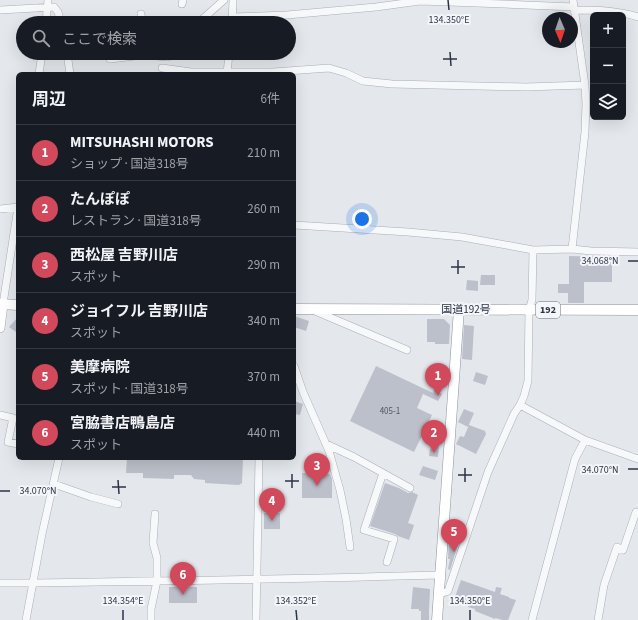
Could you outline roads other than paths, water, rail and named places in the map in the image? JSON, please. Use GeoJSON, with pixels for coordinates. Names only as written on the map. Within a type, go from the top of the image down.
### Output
{"type":"FeatureCollection","features":[{"type":"Feature","properties":{"kind":"highway"},"geometry":{"type":"LineString","coordinates":[[1,304],[16,305]]}},
{"type":"Feature","properties":{"kind":"highway","name":"国道192号"},"geometry":{"type":"LineString","coordinates":[[296,309],[638,310]]}},
{"type":"Feature","properties":{"kind":"highway"},"geometry":{"type":"LineString","coordinates":[[436,620],[459,309]]}},
{"type":"Feature","properties":{"kind":"main road"},"geometry":{"type":"LineString","coordinates":[[0,328],[1,304]]}},
{"type":"Feature","properties":{"kind":"street"},"geometry":{"type":"LineString","coordinates":[[206,16],[224,0]]}},
{"type":"Feature","properties":{"kind":"street"},"geometry":{"type":"LineString","coordinates":[[232,16],[233,0]]}},
{"type":"Feature","properties":{"kind":"street"},"geometry":{"type":"LineString","coordinates":[[275,16],[376,7],[420,1],[574,5],[608,10],[638,17]]}},
{"type":"Feature","properties":{"kind":"street"},"geometry":{"type":"LineString","coordinates":[[47,16],[48,4]]}},
{"type":"Feature","properties":{"kind":"street"},"geometry":{"type":"LineString","coordinates":[[0,10],[48,4],[54,7],[59,16]]}},
{"type":"Feature","properties":{"kind":"street"},"geometry":{"type":"LineString","coordinates":[[572,249],[585,132],[586,104],[585,85],[574,5]]}},
{"type":"Feature","properties":{"kind":"street"},"geometry":{"type":"LineString","coordinates":[[39,72],[41,60]]}},
{"type":"Feature","properties":{"kind":"street"},"geometry":{"type":"LineString","coordinates":[[68,60],[70,72]]}},
{"type":"Feature","properties":{"kind":"street"},"geometry":{"type":"LineString","coordinates":[[166,60],[161,71],[176,72]]}},
{"type":"Feature","properties":{"kind":"street"},"geometry":{"type":"LineString","coordinates":[[227,72],[228,60]]}},
{"type":"Feature","properties":{"kind":"street"},"geometry":{"type":"LineString","coordinates":[[273,72],[329,68],[346,73],[363,81],[392,84],[526,87],[585,85]]}},
{"type":"Feature","properties":{"kind":"street"},"geometry":{"type":"LineString","coordinates":[[0,209],[16,207]]}},
{"type":"Feature","properties":{"kind":"street"},"geometry":{"type":"LineString","coordinates":[[1,304],[16,218]]}},
{"type":"Feature","properties":{"kind":"street"},"geometry":{"type":"LineString","coordinates":[[296,226],[408,232],[462,237],[533,250],[572,249],[638,252]]}},
{"type":"Feature","properties":{"kind":"street"},"geometry":{"type":"LineString","coordinates":[[439,594],[448,590],[488,472],[514,414],[524,396],[528,381],[529,310],[532,300],[533,250]]}},
{"type":"Feature","properties":{"kind":"street"},"geometry":{"type":"LineString","coordinates":[[309,309],[407,350]]}},
{"type":"Feature","properties":{"kind":"street"},"geometry":{"type":"LineString","coordinates":[[296,372],[303,392],[329,451],[340,490],[350,547]]}},
{"type":"Feature","properties":{"kind":"street"},"geometry":{"type":"LineString","coordinates":[[520,405],[585,440],[638,459]]}},
{"type":"Feature","properties":{"kind":"street"},"geometry":{"type":"LineString","coordinates":[[0,415],[13,418],[8,442],[16,444]]}},
{"type":"Feature","properties":{"kind":"street"},"geometry":{"type":"LineString","coordinates":[[532,620],[575,459],[585,440]]}},
{"type":"Feature","properties":{"kind":"street"},"geometry":{"type":"LineString","coordinates":[[326,444],[354,457],[410,488]]}},
{"type":"Feature","properties":{"kind":"street"},"geometry":{"type":"LineString","coordinates":[[26,620],[42,534],[59,460]]}},
{"type":"Feature","properties":{"kind":"street"},"geometry":{"type":"LineString","coordinates":[[256,620],[259,460]]}},
{"type":"Feature","properties":{"kind":"street"},"geometry":{"type":"LineString","coordinates":[[383,473],[364,530],[394,539],[387,562]]}},
{"type":"Feature","properties":{"kind":"street"},"geometry":{"type":"LineString","coordinates":[[54,484],[91,497],[118,504]]}},
{"type":"Feature","properties":{"kind":"street"},"geometry":{"type":"LineString","coordinates":[[598,620],[604,585],[617,547],[623,550],[636,512],[638,513]]}},
{"type":"Feature","properties":{"kind":"street"},"geometry":{"type":"LineString","coordinates":[[151,620],[151,609],[157,581],[157,558],[153,543],[156,514]]}},
{"type":"Feature","properties":{"kind":"street"},"geometry":{"type":"LineString","coordinates":[[0,583],[33,584],[440,575]]}},
{"type":"Feature","properties":{"kind":"place","name":"MITSUHASHI MOTORS"},"geometry":{"type":"Point","coordinates":[438,396]}},
{"type":"Feature","properties":{"kind":"place","name":"たんぽぽ"},"geometry":{"type":"Point","coordinates":[434,453]}},
{"type":"Feature","properties":{"kind":"place","name":"西松屋 吉野川店"},"geometry":{"type":"Point","coordinates":[317,486]}},
{"type":"Feature","properties":{"kind":"place","name":"ジョイフル 吉野川店"},"geometry":{"type":"Point","coordinates":[272,521]}},
{"type":"Feature","properties":{"kind":"place","name":"美摩病院"},"geometry":{"type":"Point","coordinates":[454,552]}},
{"type":"Feature","properties":{"kind":"place","name":"宮脇書店鴨島店"},"geometry":{"type":"Point","coordinates":[183,595]}}]}
